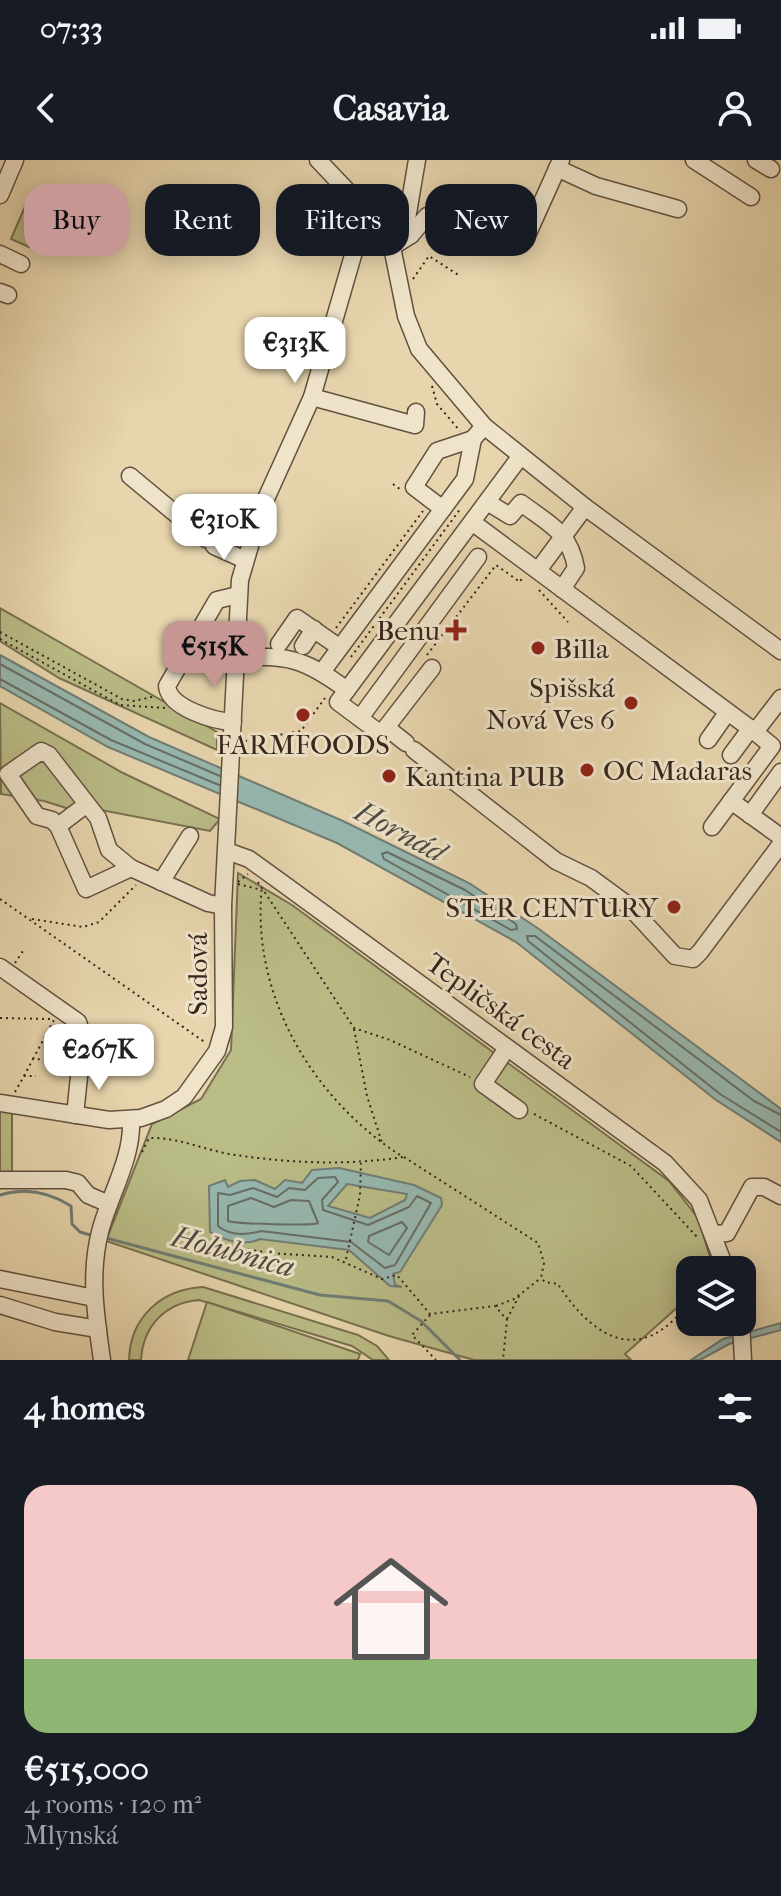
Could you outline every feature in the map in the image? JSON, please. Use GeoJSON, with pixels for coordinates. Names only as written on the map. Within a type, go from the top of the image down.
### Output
{"type":"FeatureCollection","features":[{"type":"Feature","properties":{"kind":"street"},"geometry":{"type":"LineString","coordinates":[[2,186],[15,160]]}},
{"type":"Feature","properties":{"kind":"street"},"geometry":{"type":"LineString","coordinates":[[318,160],[341,184]]}},
{"type":"Feature","properties":{"kind":"street"},"geometry":{"type":"LineString","coordinates":[[417,160],[406,225],[411,235],[427,216],[509,237],[522,235],[529,231],[559,164],[596,186],[678,209]]}},
{"type":"Feature","properties":{"kind":"street"},"geometry":{"type":"LineString","coordinates":[[694,160],[751,197]]}},
{"type":"Feature","properties":{"kind":"street"},"geometry":{"type":"LineString","coordinates":[[756,160],[771,169]]}},
{"type":"Feature","properties":{"kind":"street"},"geometry":{"type":"LineString","coordinates":[[0,254],[21,264]]}},
{"type":"Feature","properties":{"kind":"street"},"geometry":{"type":"LineString","coordinates":[[227,851],[238,595],[245,560],[260,512],[312,397],[353,256]]}},
{"type":"Feature","properties":{"kind":"street"},"geometry":{"type":"LineString","coordinates":[[394,256],[406,316],[419,349],[479,433],[520,457],[781,651]]}},
{"type":"Feature","properties":{"kind":"street"},"geometry":{"type":"LineString","coordinates":[[312,397],[415,425],[416,412]]}},
{"type":"Feature","properties":{"kind":"street"},"geometry":{"type":"LineString","coordinates":[[443,509],[414,487],[437,451],[479,433]]}},
{"type":"Feature","properties":{"kind":"street"},"geometry":{"type":"LineString","coordinates":[[322,672],[465,479],[479,433]]}},
{"type":"Feature","properties":{"kind":"street"},"geometry":{"type":"LineString","coordinates":[[428,663],[381,734],[338,702],[339,690],[394,628],[520,457]]}},
{"type":"Feature","properties":{"kind":"street"},"geometry":{"type":"LineString","coordinates":[[130,476],[210,543],[245,560]]}},
{"type":"Feature","properties":{"kind":"street"},"geometry":{"type":"LineString","coordinates":[[487,502],[510,516],[521,503],[565,535],[573,551],[576,568],[562,589]]}},
{"type":"Feature","properties":{"kind":"street"},"geometry":{"type":"LineString","coordinates":[[533,570],[585,507]]}},
{"type":"Feature","properties":{"kind":"street"},"geometry":{"type":"LineString","coordinates":[[472,522],[776,750],[712,827]]}},
{"type":"Feature","properties":{"kind":"street"},"geometry":{"type":"LineString","coordinates":[[360,718],[478,557]]}},
{"type":"Feature","properties":{"kind":"street"},"geometry":{"type":"LineString","coordinates":[[233,722],[173,698],[169,680],[217,600],[238,595]]}},
{"type":"Feature","properties":{"kind":"street"},"geometry":{"type":"LineString","coordinates":[[279,644],[297,618],[339,647]]}},
{"type":"Feature","properties":{"kind":"street"},"geometry":{"type":"LineString","coordinates":[[394,628],[415,643]]}},
{"type":"Feature","properties":{"kind":"street"},"geometry":{"type":"LineString","coordinates":[[303,646],[314,629]]}},
{"type":"Feature","properties":{"kind":"street"},"geometry":{"type":"LineString","coordinates":[[235,657],[283,656],[322,672],[339,690]]}},
{"type":"Feature","properties":{"kind":"street"},"geometry":{"type":"LineString","coordinates":[[731,755],[781,698]]}},
{"type":"Feature","properties":{"kind":"street"},"geometry":{"type":"LineString","coordinates":[[708,740],[727,713]]}},
{"type":"Feature","properties":{"kind":"street"},"geometry":{"type":"LineString","coordinates":[[387,728],[556,861],[591,878],[629,906],[675,956],[693,959],[700,952],[780,835],[731,801]]}},
{"type":"Feature","properties":{"kind":"street","name":"Sadová"},"geometry":{"type":"LineString","coordinates":[[136,871],[86,889],[58,826],[52,820],[37,816],[8,774],[41,751],[49,755],[98,818],[109,850],[136,871],[208,903],[223,906]]}},
{"type":"Feature","properties":{"kind":"street"},"geometry":{"type":"LineString","coordinates":[[750,815],[781,772]]}},
{"type":"Feature","properties":{"kind":"street"},"geometry":{"type":"LineString","coordinates":[[58,826],[87,804]]}},
{"type":"Feature","properties":{"kind":"street"},"geometry":{"type":"LineString","coordinates":[[161,882],[190,836]]}},
{"type":"Feature","properties":{"kind":"street","name":"Sadová"},"geometry":{"type":"LineString","coordinates":[[131,1120],[166,1109],[184,1097],[217,1051],[224,1027],[223,906],[231,885],[227,851]]}},
{"type":"Feature","properties":{"kind":"street","name":"Tepličská cesta"},"geometry":{"type":"LineString","coordinates":[[227,851],[249,859],[665,1163],[699,1200],[711,1242],[718,1256]]}},
{"type":"Feature","properties":{"kind":"street"},"geometry":{"type":"LineString","coordinates":[[0,967],[78,1022],[75,1115]]}},
{"type":"Feature","properties":{"kind":"street"},"geometry":{"type":"LineString","coordinates":[[507,1048],[483,1084],[519,1110]]}},
{"type":"Feature","properties":{"kind":"street"},"geometry":{"type":"LineString","coordinates":[[6,1099],[75,1115],[131,1120],[127,1151],[99,1236],[94,1298],[102,1360]]}},
{"type":"Feature","properties":{"kind":"street"},"geometry":{"type":"LineString","coordinates":[[0,1180],[66,1180],[78,1183],[88,1195],[109,1204]]}},
{"type":"Feature","properties":{"kind":"street"},"geometry":{"type":"LineString","coordinates":[[711,1242],[727,1233],[752,1187],[764,1187],[781,1196]]}},
{"type":"Feature","properties":{"kind":"street"},"geometry":{"type":"LineString","coordinates":[[0,1279],[94,1298]]}},
{"type":"Feature","properties":{"kind":"street"},"geometry":{"type":"LineString","coordinates":[[0,1305],[55,1322],[98,1329]]}},
{"type":"Feature","properties":{"kind":"street"},"geometry":{"type":"LineString","coordinates":[[742,1336],[743,1356]]}},
{"type":"Feature","properties":{"kind":"path"},"geometry":{"type":"LineString","coordinates":[[405,283],[412,280],[429,256],[460,276]]}},
{"type":"Feature","properties":{"kind":"path"},"geometry":{"type":"LineString","coordinates":[[428,663],[496,565],[520,582],[533,570]]}},
{"type":"Feature","properties":{"kind":"path"},"geometry":{"type":"LineString","coordinates":[[344,667],[388,608]]}},
{"type":"Feature","properties":{"kind":"path"},"geometry":{"type":"LineString","coordinates":[[0,632],[122,699],[173,698]]}},
{"type":"Feature","properties":{"kind":"path"},"geometry":{"type":"LineString","coordinates":[[0,639],[120,705],[156,710],[173,698]]}},
{"type":"Feature","properties":{"kind":"path"},"geometry":{"type":"LineString","coordinates":[[248,741],[301,731],[339,690]]}},
{"type":"Feature","properties":{"kind":"path"},"geometry":{"type":"LineString","coordinates":[[28,919],[83,927],[99,922],[138,883],[136,871]]}},
{"type":"Feature","properties":{"kind":"path"},"geometry":{"type":"LineString","coordinates":[[231,885],[243,875],[254,876],[354,1028],[367,1096],[382,1144]]}},
{"type":"Feature","properties":{"kind":"path"},"geometry":{"type":"LineString","coordinates":[[231,885],[261,888]]}},
{"type":"Feature","properties":{"kind":"path"},"geometry":{"type":"LineString","coordinates":[[261,888],[260,912],[266,964],[282,1019],[322,1086],[354,1121],[382,1144],[538,1243],[544,1263],[541,1278],[514,1299],[495,1306],[430,1314],[412,1335],[436,1360]]}},
{"type":"Feature","properties":{"kind":"path"},"geometry":{"type":"LineString","coordinates":[[0,899],[208,1045],[210,1030]]}},
{"type":"Feature","properties":{"kind":"path"},"geometry":{"type":"LineString","coordinates":[[0,1018],[62,1018],[61,1060],[33,1059]]}},
{"type":"Feature","properties":{"kind":"path"},"geometry":{"type":"LineString","coordinates":[[6,1099],[24,1076],[55,1019]]}},
{"type":"Feature","properties":{"kind":"path"},"geometry":{"type":"LineString","coordinates":[[354,1028],[390,1040],[483,1084]]}},
{"type":"Feature","properties":{"kind":"path"},"geometry":{"type":"LineString","coordinates":[[24,1076],[36,1076]]}},
{"type":"Feature","properties":{"kind":"path"},"geometry":{"type":"LineString","coordinates":[[519,1110],[545,1118],[631,1166],[711,1242]]}},
{"type":"Feature","properties":{"kind":"path"},"geometry":{"type":"LineString","coordinates":[[141,1155],[149,1138],[164,1138],[239,1155],[314,1163],[403,1157]]}},
{"type":"Feature","properties":{"kind":"path"},"geometry":{"type":"LineString","coordinates":[[346,1262],[360,1195],[361,1162]]}},
{"type":"Feature","properties":{"kind":"path"},"geometry":{"type":"LineString","coordinates":[[197,1228],[196,1241],[346,1262],[382,1279],[397,1275],[430,1314]]}},
{"type":"Feature","properties":{"kind":"path"},"geometry":{"type":"LineString","coordinates":[[541,1278],[545,1282],[558,1284],[587,1319],[620,1339],[650,1336],[676,1315]]}},
{"type":"Feature","properties":{"kind":"path"},"geometry":{"type":"LineString","coordinates":[[503,1360],[507,1320],[519,1296]]}},
{"type":"Feature","properties":{"kind":"path"},"geometry":{"type":"LineString","coordinates":[[495,1306],[507,1320]]}},
{"type":"Feature","properties":{"kind":"green space"},"geometry":{"type":"Polygon","coordinates":[[[24,209],[24,245],[11,239],[24,209]]]}},
{"type":"Feature","properties":{"kind":"green space"},"geometry":{"type":"Polygon","coordinates":[[[0,608],[217,732],[217,750],[59,678],[0,641],[0,608]]]}},
{"type":"Feature","properties":{"kind":"green space"},"geometry":{"type":"Polygon","coordinates":[[[0,703],[123,773],[220,819],[210,831],[96,809],[98,818],[44,801],[1,794],[0,703]]]}},
{"type":"Feature","properties":{"kind":"green space"},"geometry":{"type":"Polygon","coordinates":[[[238,873],[292,905],[669,1181],[698,1218],[710,1256],[676,1256],[676,1308],[625,1354],[631,1360],[474,1360],[389,1336],[106,1241],[152,1124],[201,1099],[231,1050],[238,873]]]}},
{"type":"Feature","properties":{"kind":"green space"},"geometry":{"type":"Polygon","coordinates":[[[0,1109],[12,1110],[12,1182],[0,1186],[0,1109]]]}},
{"type":"Feature","properties":{"kind":"green space"},"geometry":{"type":"Polygon","coordinates":[[[203,1287],[358,1335],[377,1346],[389,1360],[373,1360],[352,1346],[199,1300],[166,1311],[151,1327],[141,1360],[129,1360],[135,1331],[151,1308],[174,1293],[203,1287]]]}},
{"type":"Feature","properties":{"kind":"green space"},"geometry":{"type":"Polygon","coordinates":[[[207,1302],[360,1354],[358,1360],[188,1360],[207,1302]]]}},
{"type":"Feature","properties":{"kind":"water"},"geometry":{"type":"Polygon","coordinates":[[[0,655],[149,737],[343,821],[469,883],[539,929],[781,1109],[781,1142],[716,1100],[516,942],[337,843],[108,747],[0,686],[0,655]]]}},
{"type":"Feature","properties":{"kind":"water"},"geometry":{"type":"Polygon","coordinates":[[[339,1168],[414,1185],[441,1198],[442,1205],[400,1272],[393,1274],[395,1285],[402,1287],[390,1286],[349,1250],[260,1239],[241,1242],[210,1232],[209,1186],[225,1180],[228,1187],[240,1181],[255,1180],[275,1189],[285,1180],[302,1183],[312,1170],[339,1168]],[[347,1184],[328,1206],[370,1218],[405,1200],[407,1194],[347,1184]]]}},
{"type":"Feature","properties":{"kind":"water"},"geometry":{"type":"Polygon","coordinates":[[[781,1323],[781,1330],[729,1344],[700,1360],[691,1360],[723,1339],[756,1336],[756,1330],[781,1323]]]}},
{"type":"Feature","properties":{"kind":"waterway","name":"Holubnica"},"geometry":{"type":"LineString","coordinates":[[0,1195],[28,1191],[54,1197],[71,1206],[72,1224],[80,1232],[94,1236]]}},
{"type":"Feature","properties":{"kind":"waterway","name":"Holubnica"},"geometry":{"type":"LineString","coordinates":[[106,1238],[320,1295],[388,1301],[421,1321],[460,1360]]}},
{"type":"Feature","properties":{"kind":"place","name":"Benu"},"geometry":{"type":"Point","coordinates":[456,630]}},
{"type":"Feature","properties":{"kind":"place","name":"Billa"},"geometry":{"type":"Point","coordinates":[538,648]}},
{"type":"Feature","properties":{"kind":"place","name":"Spišská Nová Ves 6"},"geometry":{"type":"Point","coordinates":[631,703]}},
{"type":"Feature","properties":{"kind":"place","name":"FARMFOODS"},"geometry":{"type":"Point","coordinates":[303,715]}},
{"type":"Feature","properties":{"kind":"place","name":"OC Madaras"},"geometry":{"type":"Point","coordinates":[587,770]}},
{"type":"Feature","properties":{"kind":"place","name":"Kantina PUB"},"geometry":{"type":"Point","coordinates":[389,776]}},
{"type":"Feature","properties":{"kind":"place","name":"STER CENTURY"},"geometry":{"type":"Point","coordinates":[674,907]}},
{"type":"Feature","properties":{"kind":"water label","name":"Hornád"},"geometry":{"type":"Point","coordinates":[400,832]}}]}
